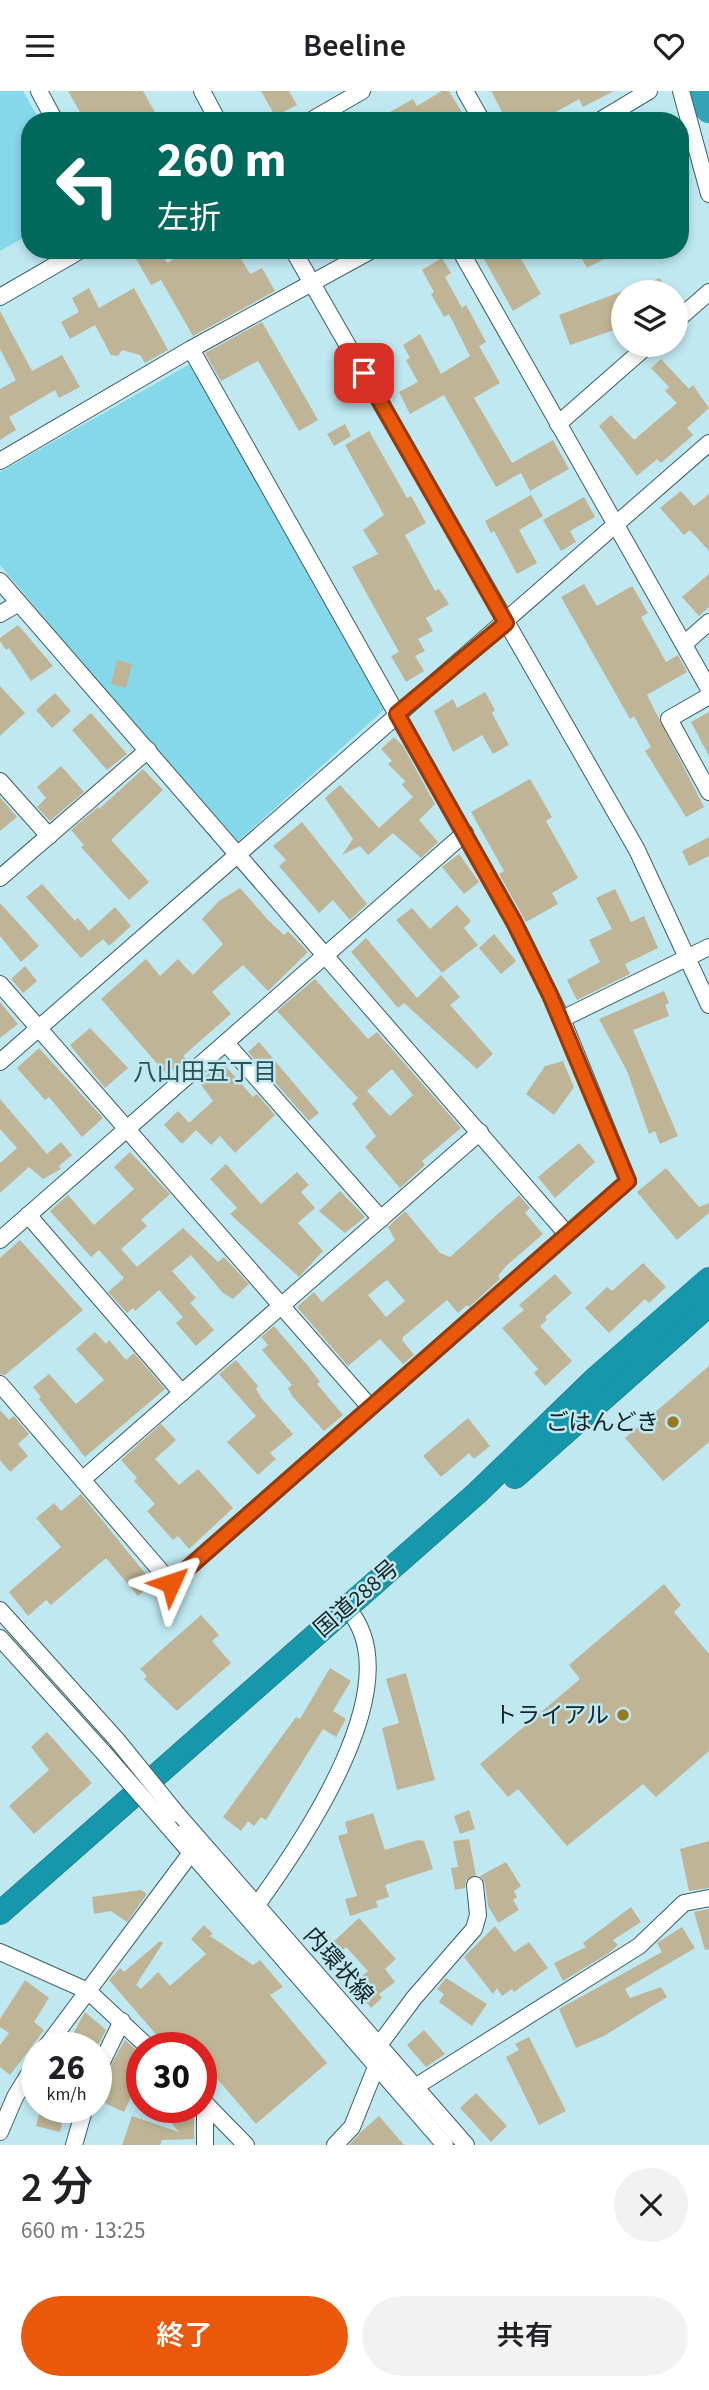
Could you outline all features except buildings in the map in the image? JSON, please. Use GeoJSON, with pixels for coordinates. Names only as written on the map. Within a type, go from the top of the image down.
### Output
{"type":"FeatureCollection","features":[{"type":"Feature","properties":{"kind":"highway","name":"国道288号"},"geometry":{"type":"LineString","coordinates":[[0,1931],[350,1612],[597,1377],[709,1279]]}},
{"type":"Feature","properties":{"kind":"highway","name":"国道288号"},"geometry":{"type":"LineString","coordinates":[[0,1913],[709,1305]]}},
{"type":"Feature","properties":{"kind":"street"},"geometry":{"type":"LineString","coordinates":[[39,91],[50,112]]}},
{"type":"Feature","properties":{"kind":"street"},"geometry":{"type":"LineString","coordinates":[[201,91],[213,112]]}},
{"type":"Feature","properties":{"kind":"street"},"geometry":{"type":"LineString","coordinates":[[326,112],[362,91]]}},
{"type":"Feature","properties":{"kind":"street"},"geometry":{"type":"LineString","coordinates":[[465,91],[477,112]]}},
{"type":"Feature","properties":{"kind":"street"},"geometry":{"type":"LineString","coordinates":[[614,112],[649,91]]}},
{"type":"Feature","properties":{"kind":"street"},"geometry":{"type":"LineString","coordinates":[[681,91],[687,112]]}},
{"type":"Feature","properties":{"kind":"street"},"geometry":{"type":"LineString","coordinates":[[689,120],[709,194]]}},
{"type":"Feature","properties":{"kind":"street"},"geometry":{"type":"LineString","coordinates":[[0,297],[65,259]]}},
{"type":"Feature","properties":{"kind":"street"},"geometry":{"type":"LineString","coordinates":[[298,259],[637,850],[709,1005]]}},
{"type":"Feature","properties":{"kind":"street"},"geometry":{"type":"LineString","coordinates":[[0,461],[191,349],[356,259]]}},
{"type":"Feature","properties":{"kind":"street"},"geometry":{"type":"LineString","coordinates":[[465,259],[709,688]]}},
{"type":"Feature","properties":{"kind":"street"},"geometry":{"type":"LineString","coordinates":[[688,310],[709,292]]}},
{"type":"Feature","properties":{"kind":"street"},"geometry":{"type":"LineString","coordinates":[[0,1384],[171,1583],[369,1406],[628,1181],[562,1019],[465,833],[191,349]]}},
{"type":"Feature","properties":{"kind":"street"},"geometry":{"type":"LineString","coordinates":[[558,424],[635,357]]}},
{"type":"Feature","properties":{"kind":"street"},"geometry":{"type":"LineString","coordinates":[[0,1062],[397,714],[616,527],[709,443]]}},
{"type":"Feature","properties":{"kind":"street"},"geometry":{"type":"LineString","coordinates":[[0,581],[566,1233]]}},
{"type":"Feature","properties":{"kind":"street"},"geometry":{"type":"LineString","coordinates":[[0,614],[19,603]]}},
{"type":"Feature","properties":{"kind":"street"},"geometry":{"type":"LineString","coordinates":[[684,644],[709,622]]}},
{"type":"Feature","properties":{"kind":"street"},"geometry":{"type":"LineString","coordinates":[[709,697],[669,719],[709,792]]}},
{"type":"Feature","properties":{"kind":"street"},"geometry":{"type":"LineString","coordinates":[[0,878],[148,750]]}},
{"type":"Feature","properties":{"kind":"street"},"geometry":{"type":"LineString","coordinates":[[0,781],[49,836]]}},
{"type":"Feature","properties":{"kind":"street"},"geometry":{"type":"LineString","coordinates":[[2,1235],[465,833]]}},
{"type":"Feature","properties":{"kind":"street"},"geometry":{"type":"LineString","coordinates":[[562,1019],[709,947]]}},
{"type":"Feature","properties":{"kind":"street"},"geometry":{"type":"LineString","coordinates":[[0,984],[369,1406]]}},
{"type":"Feature","properties":{"kind":"street"},"geometry":{"type":"LineString","coordinates":[[226,1043],[381,1219]]}},
{"type":"Feature","properties":{"kind":"street"},"geometry":{"type":"LineString","coordinates":[[83,1479],[480,1132]]}},
{"type":"Feature","properties":{"kind":"street"},"geometry":{"type":"LineString","coordinates":[[28,1215],[182,1393]]}},
{"type":"Feature","properties":{"kind":"street","name":"内環状線"},"geometry":{"type":"LineString","coordinates":[[0,1609],[117,1740],[376,2067],[445,2145]]}},
{"type":"Feature","properties":{"kind":"street"},"geometry":{"type":"LineString","coordinates":[[252,1911],[313,1823],[342,1764],[361,1711],[367,1677],[367,1649],[350,1612]]}},
{"type":"Feature","properties":{"kind":"street","name":"内環状線"},"geometry":{"type":"LineString","coordinates":[[0,1638],[191,1853],[252,1911],[379,2045],[466,2145]]}},
{"type":"Feature","properties":{"kind":"street"},"geometry":{"type":"LineString","coordinates":[[57,2032],[191,1853]]}},
{"type":"Feature","properties":{"kind":"street"},"geometry":{"type":"LineString","coordinates":[[379,2045],[414,1997],[474,1929],[478,1915],[475,1885]]}},
{"type":"Feature","properties":{"kind":"street"},"geometry":{"type":"LineString","coordinates":[[415,2087],[639,1946],[684,1903],[709,1898]]}},
{"type":"Feature","properties":{"kind":"street"},"geometry":{"type":"LineString","coordinates":[[0,1952],[88,1991],[133,2032]]}},
{"type":"Feature","properties":{"kind":"street"},"geometry":{"type":"LineString","coordinates":[[112,2041],[122,2021]]}},
{"type":"Feature","properties":{"kind":"street"},"geometry":{"type":"LineString","coordinates":[[335,2145],[352,2127],[376,2067]]}},
{"type":"Feature","properties":{"kind":"street"},"geometry":{"type":"LineString","coordinates":[[0,2132],[21,2085]]}},
{"type":"Feature","properties":{"kind":"street"},"geometry":{"type":"LineString","coordinates":[[217,2115],[246,2145]]}},
{"type":"Feature","properties":{"kind":"street"},"geometry":{"type":"LineString","coordinates":[[74,2145],[80,2123]]}},
{"type":"Feature","properties":{"kind":"street"},"geometry":{"type":"LineString","coordinates":[[204,2123],[205,2145]]}},
{"type":"Feature","properties":{"kind":"shaded area"},"geometry":{"type":"Polygon","coordinates":[[[0,91],[23,91],[35,112],[21,112],[21,239],[0,251],[0,91]]]}},
{"type":"Feature","properties":{"kind":"shaded area"},"geometry":{"type":"Polygon","coordinates":[[[190,364],[386,708],[235,844],[0,565],[0,472],[190,364]]]}},
{"type":"Feature","properties":{"kind":"waterway"},"geometry":{"type":"LineString","coordinates":[[704,91],[709,109]]}},
{"type":"Feature","properties":{"kind":"place","name":"ごはんどき"},"geometry":{"type":"Point","coordinates":[673,1422]}},
{"type":"Feature","properties":{"kind":"place","name":"トライアル"},"geometry":{"type":"Point","coordinates":[623,1715]}},
{"type":"Feature","properties":{"kind":"district","name":"八山田五丁目"},"geometry":{"type":"Point","coordinates":[205,1072]}},
{"type":"Feature","properties":{"kind":"route"},"geometry":{"type":"LineString","coordinates":[[171,1583],[448,1336],[628,1181],[562,1019],[514,922],[397,714],[506,623],[364,373]]}}]}
